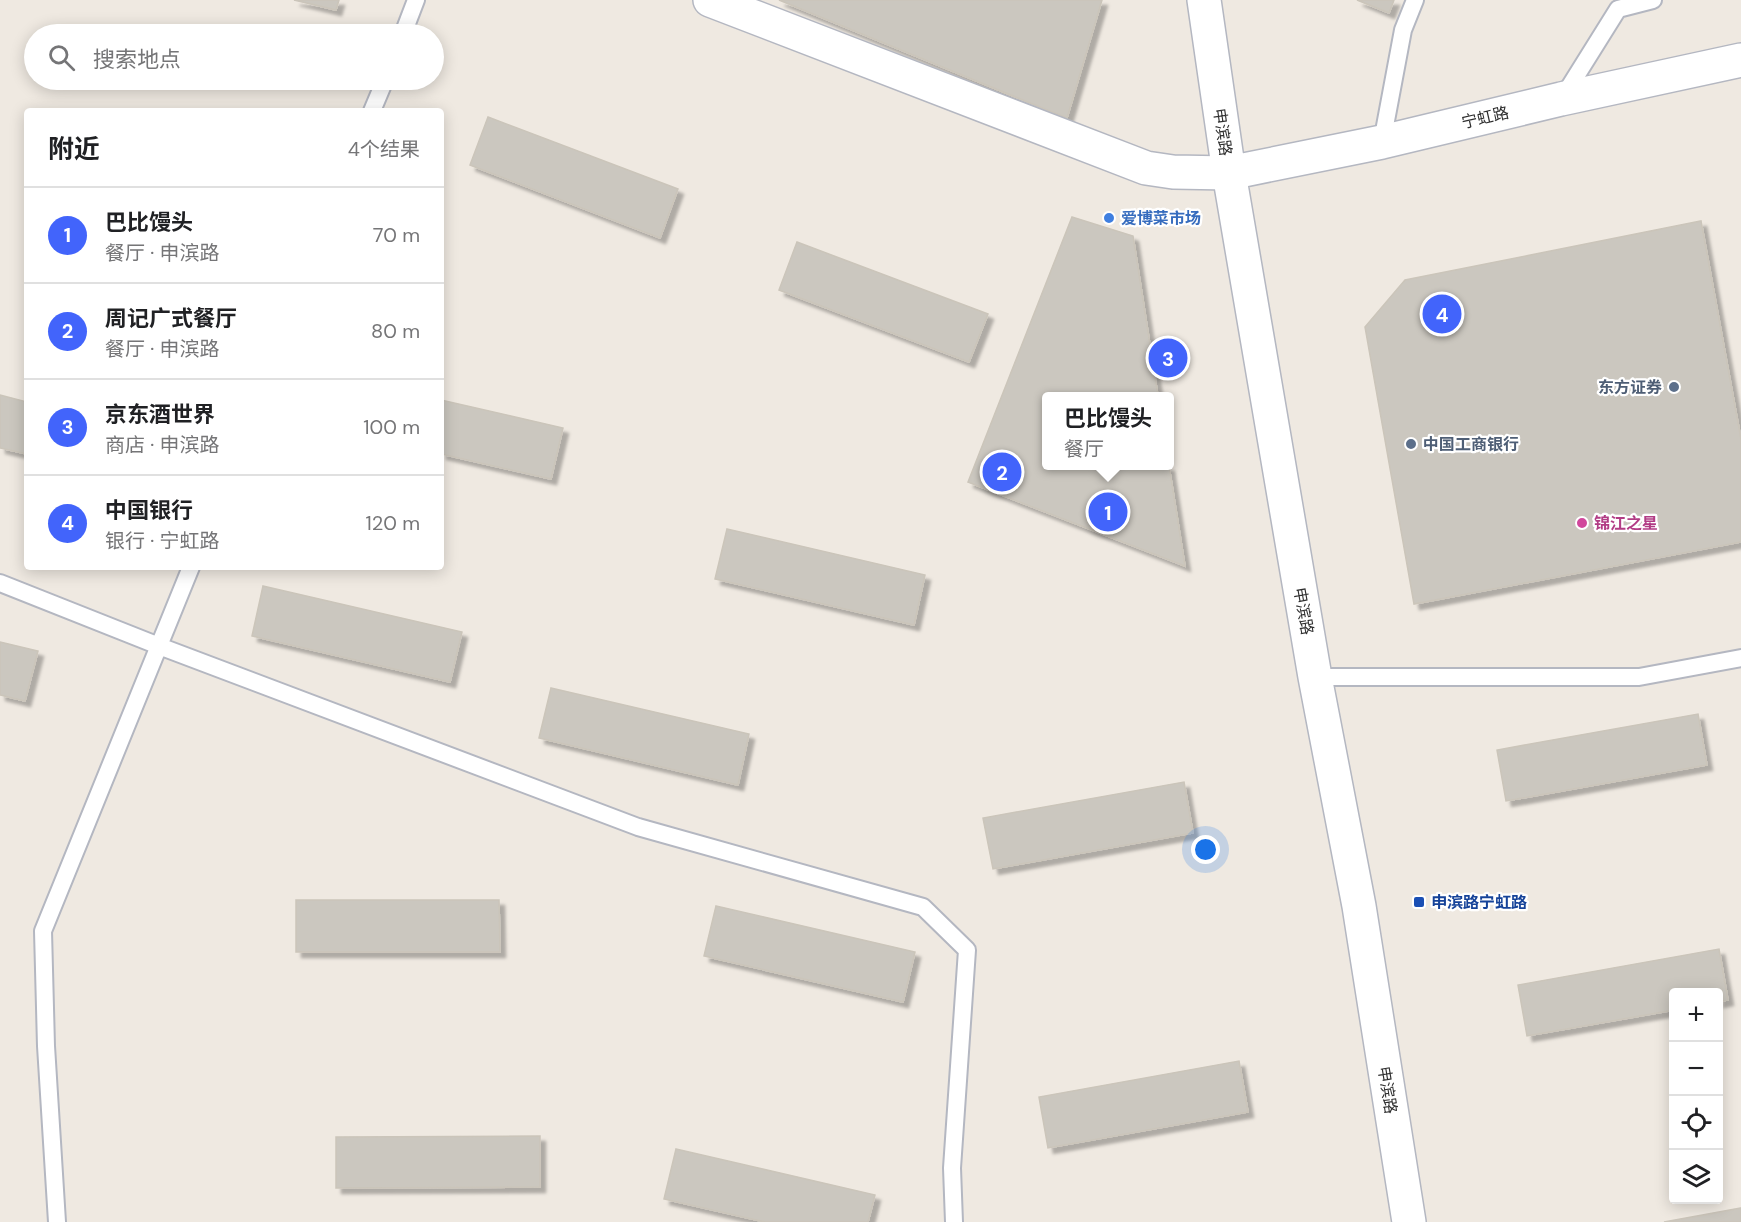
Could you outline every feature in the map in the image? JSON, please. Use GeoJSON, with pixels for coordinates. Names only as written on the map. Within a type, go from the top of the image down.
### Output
{"type":"FeatureCollection","features":[{"type":"Feature","properties":{"kind":"main road","name":"宁虹路"},"geometry":{"type":"LineString","coordinates":[[710,0],[1146,168],[1173,172],[1229,173],[1382,142],[1561,99],[1741,60]]}},
{"type":"Feature","properties":{"kind":"main road","name":"申滨路"},"geometry":{"type":"LineString","coordinates":[[1203,0],[1229,173],[1315,677],[1359,906],[1409,1222]]}},
{"type":"Feature","properties":{"kind":"lane"},"geometry":{"type":"LineString","coordinates":[[406,24],[416,0]]}},
{"type":"Feature","properties":{"kind":"lane"},"geometry":{"type":"LineString","coordinates":[[1382,142],[1403,30],[1415,0]]}},
{"type":"Feature","properties":{"kind":"lane"},"geometry":{"type":"LineString","coordinates":[[1561,99],[1618,9],[1653,0]]}},
{"type":"Feature","properties":{"kind":"lane"},"geometry":{"type":"LineString","coordinates":[[373,108],[381,90]]}},
{"type":"Feature","properties":{"kind":"lane"},"geometry":{"type":"LineString","coordinates":[[57,1222],[46,1046],[43,931],[190,570]]}},
{"type":"Feature","properties":{"kind":"lane"},"geometry":{"type":"LineString","coordinates":[[0,583],[159,646],[638,827],[923,907],[968,951],[952,1168],[954,1222]]}},
{"type":"Feature","properties":{"kind":"lane"},"geometry":{"type":"LineString","coordinates":[[1315,677],[1639,677],[1741,658]]}},
{"type":"Feature","properties":{"kind":"building"},"geometry":{"type":"Polygon","coordinates":[[[294,0],[339,0],[336,10],[294,0]]]}},
{"type":"Feature","properties":{"kind":"building"},"geometry":{"type":"Polygon","coordinates":[[[779,0],[1102,0],[1067,118],[779,0]]]}},
{"type":"Feature","properties":{"kind":"building"},"geometry":{"type":"Polygon","coordinates":[[[1357,0],[1394,0],[1389,13],[1357,0]]]}},
{"type":"Feature","properties":{"kind":"building"},"geometry":{"type":"Polygon","coordinates":[[[488,117],[678,189],[660,238],[470,165],[488,117]]]}},
{"type":"Feature","properties":{"kind":"building"},"geometry":{"type":"Polygon","coordinates":[[[1072,217],[1133,236],[1157,392],[1042,392],[1042,470],[1170,470],[1185,566],[968,482],[1072,217]]]}},
{"type":"Feature","properties":{"kind":"building"},"geometry":{"type":"Polygon","coordinates":[[[1701,221],[1741,439],[1741,542],[1414,604],[1365,327],[1405,280],[1701,221]]]}},
{"type":"Feature","properties":{"kind":"building"},"geometry":{"type":"Polygon","coordinates":[[[797,242],[988,314],[969,362],[779,290],[797,242]]]}},
{"type":"Feature","properties":{"kind":"building"},"geometry":{"type":"Polygon","coordinates":[[[0,395],[24,401],[24,453],[0,448],[0,395]]]}},
{"type":"Feature","properties":{"kind":"building"},"geometry":{"type":"Polygon","coordinates":[[[444,401],[563,428],[551,479],[444,455],[444,401]]]}},
{"type":"Feature","properties":{"kind":"building"},"geometry":{"type":"Polygon","coordinates":[[[727,529],[925,575],[914,625],[715,579],[727,529]]]}},
{"type":"Feature","properties":{"kind":"building"},"geometry":{"type":"Polygon","coordinates":[[[263,586],[462,632],[450,682],[252,636],[263,586]]]}},
{"type":"Feature","properties":{"kind":"building"},"geometry":{"type":"Polygon","coordinates":[[[0,642],[38,651],[25,701],[0,695],[0,642]]]}},
{"type":"Feature","properties":{"kind":"building"},"geometry":{"type":"Polygon","coordinates":[[[551,688],[749,734],[738,785],[539,738],[551,688]]]}},
{"type":"Feature","properties":{"kind":"building"},"geometry":{"type":"Polygon","coordinates":[[[1698,714],[1707,765],[1506,801],[1497,750],[1698,714]]]}},
{"type":"Feature","properties":{"kind":"building"},"geometry":{"type":"Polygon","coordinates":[[[1184,782],[1193,833],[993,869],[983,818],[1184,782]]]}},
{"type":"Feature","properties":{"kind":"building"},"geometry":{"type":"Polygon","coordinates":[[[296,900],[499,900],[500,952],[296,952],[296,900]]]}},
{"type":"Feature","properties":{"kind":"building"},"geometry":{"type":"Polygon","coordinates":[[[716,906],[915,952],[903,1002],[704,956],[716,906]]]}},
{"type":"Feature","properties":{"kind":"building"},"geometry":{"type":"Polygon","coordinates":[[[1719,949],[1728,1000],[1723,1001],[1723,988],[1669,988],[1669,1011],[1527,1036],[1518,985],[1719,949]]]}},
{"type":"Feature","properties":{"kind":"building"},"geometry":{"type":"Polygon","coordinates":[[[1239,1061],[1248,1112],[1048,1148],[1039,1097],[1239,1061]]]}},
{"type":"Feature","properties":{"kind":"building"},"geometry":{"type":"Polygon","coordinates":[[[540,1136],[540,1187],[336,1188],[336,1137],[540,1136]]]}},
{"type":"Feature","properties":{"kind":"building"},"geometry":{"type":"Polygon","coordinates":[[[676,1149],[875,1195],[868,1222],[765,1222],[664,1199],[676,1149]]]}},
{"type":"Feature","properties":{"kind":"building"},"geometry":{"type":"Polygon","coordinates":[[[1741,1208],[1741,1222],[1664,1222],[1741,1208]]]}},
{"type":"Feature","properties":{"kind":"place","name":"爱博菜市场"},"geometry":{"type":"Point","coordinates":[1109,218]}},
{"type":"Feature","properties":{"kind":"place","name":"中国银行"},"geometry":{"type":"Point","coordinates":[1442,314]}},
{"type":"Feature","properties":{"kind":"place","name":"京东酒世界"},"geometry":{"type":"Point","coordinates":[1168,358]}},
{"type":"Feature","properties":{"kind":"place","name":"东方证券"},"geometry":{"type":"Point","coordinates":[1674,387]}},
{"type":"Feature","properties":{"kind":"place","name":"中国工商银行"},"geometry":{"type":"Point","coordinates":[1411,444]}},
{"type":"Feature","properties":{"kind":"place","name":"周记广式餐厅"},"geometry":{"type":"Point","coordinates":[1002,472]}},
{"type":"Feature","properties":{"kind":"place","name":"巴比馒头"},"geometry":{"type":"Point","coordinates":[1108,512]}},
{"type":"Feature","properties":{"kind":"place","name":"锦江之星"},"geometry":{"type":"Point","coordinates":[1582,523]}},
{"type":"Feature","properties":{"kind":"place","name":"申滨路宁虹路"},"geometry":{"type":"Point","coordinates":[1419,902]}}]}
